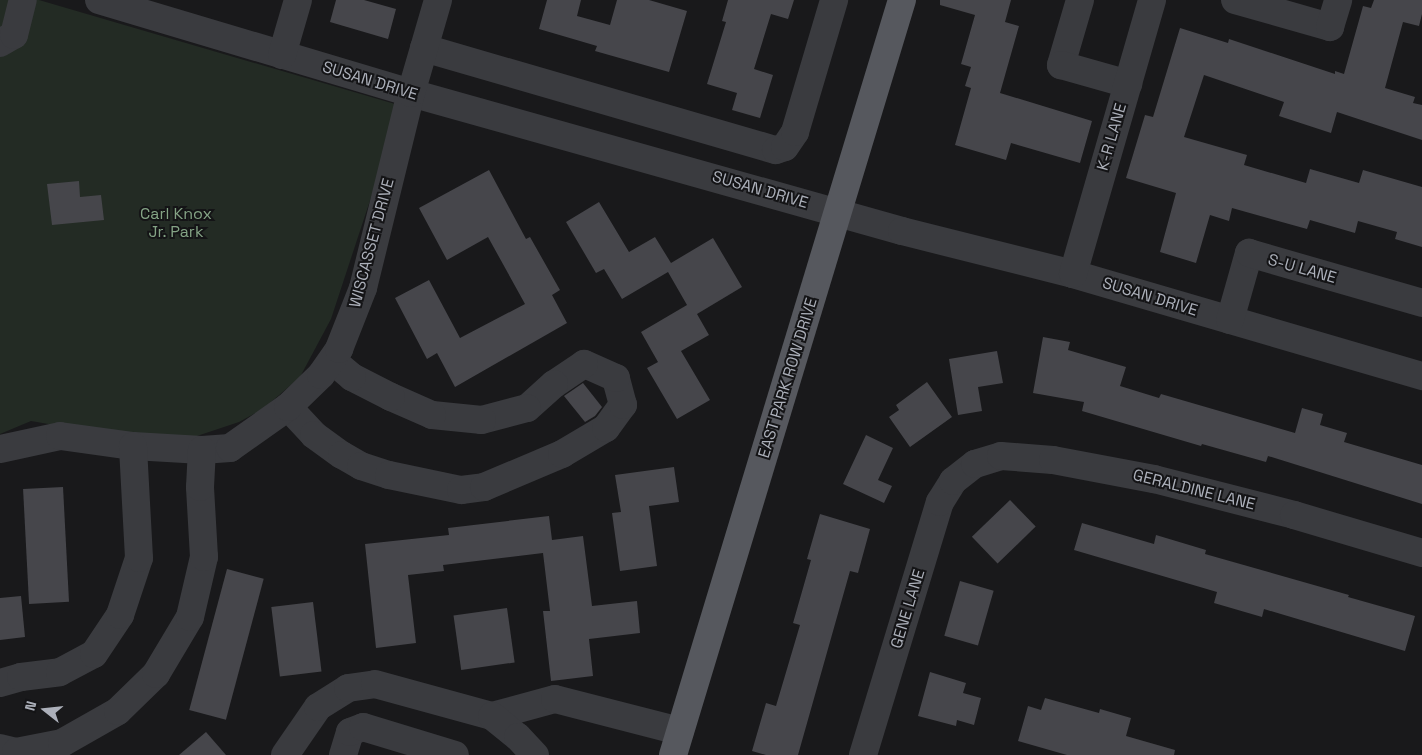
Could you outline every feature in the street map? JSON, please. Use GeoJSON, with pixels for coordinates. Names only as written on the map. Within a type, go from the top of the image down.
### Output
{"type":"FeatureCollection","features":[{"type":"Feature","properties":{"kind":"main road","name":"EAST PARK ROW DRIVE"},"geometry":{"type":"LineString","coordinates":[[676,743],[902,0]]}},
{"type":"Feature","properties":{"kind":"street"},"geometry":{"type":"LineString","coordinates":[[0,43],[14,35],[23,0]]}},
{"type":"Feature","properties":{"kind":"street","name":"SUSAN DRIVE"},"geometry":{"type":"LineString","coordinates":[[99,0],[411,93],[986,253],[1073,274],[1422,376]]}},
{"type":"Feature","properties":{"kind":"street"},"geometry":{"type":"LineString","coordinates":[[282,55],[298,0]]}},
{"type":"Feature","properties":{"kind":"street","name":"WISCASSET DRIVE"},"geometry":{"type":"LineString","coordinates":[[0,449],[60,436],[133,446],[202,450],[230,448],[288,407],[321,375],[339,349],[363,288],[411,93],[438,0]]}},
{"type":"Feature","properties":{"kind":"street"},"geometry":{"type":"LineString","coordinates":[[422,54],[776,150],[785,147],[796,132],[834,0]]}},
{"type":"Feature","properties":{"kind":"street"},"geometry":{"type":"LineString","coordinates":[[1080,0],[1061,65],[1128,84]]}},
{"type":"Feature","properties":{"kind":"street","name":"K-R LANE"},"geometry":{"type":"LineString","coordinates":[[1073,274],[1152,0]]}},
{"type":"Feature","properties":{"kind":"street"},"geometry":{"type":"LineString","coordinates":[[1235,0],[1330,27],[1338,0]]}},
{"type":"Feature","properties":{"kind":"street","name":"S-U LANE"},"geometry":{"type":"LineString","coordinates":[[1230,320],[1249,253],[1422,303]]}},
{"type":"Feature","properties":{"kind":"street"},"geometry":{"type":"LineString","coordinates":[[288,407],[314,435],[361,466],[389,475],[461,490],[484,487],[562,454],[606,428],[623,405],[616,378],[584,364],[554,384],[527,408],[482,420],[432,415],[391,398],[352,377],[332,360]]}},
{"type":"Feature","properties":{"kind":"street"},"geometry":{"type":"LineString","coordinates":[[0,683],[21,677],[60,672],[94,654],[120,614],[139,558],[133,446]]}},
{"type":"Feature","properties":{"kind":"street"},"geometry":{"type":"LineString","coordinates":[[0,748],[16,752],[62,743],[118,710],[156,674],[190,617],[204,556],[200,487],[202,450]]}},
{"type":"Feature","properties":{"kind":"street","name":"GERALDINE LANE"},"geometry":{"type":"LineString","coordinates":[[965,472],[974,464],[1001,456],[1062,462],[1154,479],[1294,515],[1422,553]]}},
{"type":"Feature","properties":{"kind":"street","name":"GENE LANE"},"geometry":{"type":"LineString","coordinates":[[865,754],[940,502],[953,480],[965,472]]}},
{"type":"Feature","properties":{"kind":"street"},"geometry":{"type":"LineString","coordinates":[[285,755],[318,708],[348,688],[374,684],[492,716],[518,737],[534,755]]}},
{"type":"Feature","properties":{"kind":"street"},"geometry":{"type":"LineString","coordinates":[[492,716],[555,699],[676,743]]}},
{"type":"Feature","properties":{"kind":"street"},"geometry":{"type":"LineString","coordinates":[[342,755],[350,732],[362,727],[455,755]]}},
{"type":"Feature","properties":{"kind":"green space","name":"Carl Knox Jr. Park"},"geometry":{"type":"Polygon","coordinates":[[[0,0],[39,0],[395,104],[384,158],[331,319],[300,377],[263,409],[239,422],[170,445],[31,421],[0,434],[0,0]]]}},
{"type":"Feature","properties":{"kind":"building"},"geometry":{"type":"Polygon","coordinates":[[[336,0],[364,0],[396,9],[388,39],[330,22],[336,0]]]}},
{"type":"Feature","properties":{"kind":"building"},"geometry":{"type":"Polygon","coordinates":[[[547,0],[581,0],[577,16],[610,25],[617,0],[649,0],[687,11],[669,72],[595,51],[597,46],[539,29],[547,0]]]}},
{"type":"Feature","properties":{"kind":"building"},"geometry":{"type":"Polygon","coordinates":[[[728,0],[794,0],[788,19],[771,14],[754,69],[773,75],[760,118],[732,110],[737,93],[707,84],[726,22],[722,21],[728,0]]]}},
{"type":"Feature","properties":{"kind":"building"},"geometry":{"type":"Polygon","coordinates":[[[940,0],[1011,0],[1005,22],[1019,26],[1000,93],[1092,121],[1080,163],[1011,143],[1006,160],[955,145],[971,88],[965,86],[971,67],[961,64],[975,15],[940,5],[940,0]]]}},
{"type":"Feature","properties":{"kind":"building"},"geometry":{"type":"Polygon","coordinates":[[[1374,0],[1422,0],[1422,14],[1419,26],[1403,22],[1385,88],[1415,97],[1413,103],[1422,105],[1422,140],[1337,112],[1331,133],[1279,116],[1284,102],[1204,75],[1184,137],[1247,155],[1244,165],[1306,183],[1310,169],[1359,183],[1363,170],[1422,187],[1422,247],[1395,239],[1397,232],[1358,221],[1355,233],[1310,220],[1307,229],[1232,208],[1229,221],[1210,215],[1196,263],[1160,252],[1176,193],[1126,178],[1145,115],[1153,117],[1180,28],[1228,43],[1229,39],[1335,74],[1335,71],[1344,74],[1363,6],[1371,8],[1374,0]]]}},
{"type":"Feature","properties":{"kind":"building"},"geometry":{"type":"Polygon","coordinates":[[[489,170],[526,239],[530,237],[560,290],[552,295],[567,323],[455,387],[437,353],[427,359],[395,298],[429,280],[460,338],[525,304],[488,237],[447,260],[419,208],[489,170]]]}},
{"type":"Feature","properties":{"kind":"building"},"geometry":{"type":"Polygon","coordinates":[[[79,181],[80,197],[101,195],[104,220],[52,225],[47,184],[79,181]]]}},
{"type":"Feature","properties":{"kind":"building"},"geometry":{"type":"Polygon","coordinates":[[[599,202],[629,252],[655,237],[671,263],[713,238],[742,287],[697,314],[709,335],[681,351],[710,400],[677,419],[647,368],[658,362],[641,332],[687,305],[668,272],[622,299],[604,269],[596,273],[566,222],[599,202]]]}},
{"type":"Feature","properties":{"kind":"building"},"geometry":{"type":"Polygon","coordinates":[[[1043,337],[1070,342],[1068,350],[1126,367],[1120,386],[1159,398],[1161,394],[1295,433],[1302,408],[1323,414],[1320,425],[1347,433],[1344,442],[1422,465],[1422,504],[1268,456],[1266,462],[1202,444],[1201,446],[1082,411],[1084,402],[1033,393],[1043,337]]]}},
{"type":"Feature","properties":{"kind":"building"},"geometry":{"type":"Polygon","coordinates":[[[997,351],[1003,383],[978,387],[982,411],[958,415],[949,359],[997,351]]]}},
{"type":"Feature","properties":{"kind":"building"},"geometry":{"type":"Polygon","coordinates":[[[927,382],[952,417],[910,447],[889,417],[899,410],[896,405],[927,382]]]}},
{"type":"Feature","properties":{"kind":"building"},"geometry":{"type":"Polygon","coordinates":[[[583,383],[602,407],[595,416],[585,422],[564,396],[583,383]]]}},
{"type":"Feature","properties":{"kind":"building"},"geometry":{"type":"Polygon","coordinates":[[[866,435],[893,448],[878,480],[892,486],[884,503],[843,484],[866,435]]]}},
{"type":"Feature","properties":{"kind":"building"},"geometry":{"type":"Polygon","coordinates":[[[674,467],[679,502],[649,506],[657,566],[620,571],[612,513],[621,512],[615,475],[674,467]]]}},
{"type":"Feature","properties":{"kind":"building"},"geometry":{"type":"Polygon","coordinates":[[[63,487],[69,602],[29,604],[23,489],[63,487]]]}},
{"type":"Feature","properties":{"kind":"building"},"geometry":{"type":"Polygon","coordinates":[[[1010,500],[1036,527],[998,563],[972,537],[1010,500]]]}},
{"type":"Feature","properties":{"kind":"building"},"geometry":{"type":"Polygon","coordinates":[[[820,514],[870,529],[858,573],[850,571],[798,755],[766,755],[752,751],[766,703],[776,706],[800,625],[793,623],[811,560],[807,559],[820,514]]]}},
{"type":"Feature","properties":{"kind":"building"},"geometry":{"type":"Polygon","coordinates":[[[549,516],[552,540],[583,536],[592,606],[637,601],[640,633],[589,639],[593,676],[551,681],[543,611],[550,611],[543,553],[443,565],[444,571],[408,575],[416,643],[376,648],[365,544],[449,535],[448,528],[549,516]]]}},
{"type":"Feature","properties":{"kind":"building"},"geometry":{"type":"Polygon","coordinates":[[[1082,523],[1154,544],[1156,535],[1206,550],[1205,554],[1415,616],[1405,651],[1264,609],[1262,617],[1214,603],[1217,592],[1074,550],[1082,523]]]}},
{"type":"Feature","properties":{"kind":"building"},"geometry":{"type":"Polygon","coordinates":[[[227,569],[264,579],[226,720],[189,710],[227,569]]]}},
{"type":"Feature","properties":{"kind":"building"},"geometry":{"type":"Polygon","coordinates":[[[960,581],[994,591],[978,645],[944,636],[960,581]]]}},
{"type":"Feature","properties":{"kind":"building"},"geometry":{"type":"Polygon","coordinates":[[[21,596],[25,637],[0,640],[0,598],[21,596]]]}},
{"type":"Feature","properties":{"kind":"building"},"geometry":{"type":"Polygon","coordinates":[[[313,602],[322,671],[280,677],[271,607],[313,602]]]}},
{"type":"Feature","properties":{"kind":"building"},"geometry":{"type":"Polygon","coordinates":[[[507,608],[515,662],[461,670],[454,616],[507,608]]]}},
{"type":"Feature","properties":{"kind":"building"},"geometry":{"type":"Polygon","coordinates":[[[930,672],[966,683],[963,693],[981,698],[974,725],[957,720],[956,726],[918,716],[930,672]]]}},
{"type":"Feature","properties":{"kind":"building"},"geometry":{"type":"Polygon","coordinates":[[[1045,698],[1099,713],[1100,709],[1131,718],[1126,736],[1175,750],[1174,755],[1067,755],[1018,741],[1028,706],[1041,710],[1045,698]]]}},
{"type":"Feature","properties":{"kind":"building"},"geometry":{"type":"Polygon","coordinates":[[[206,732],[226,755],[179,755],[206,732]]]}}]}
